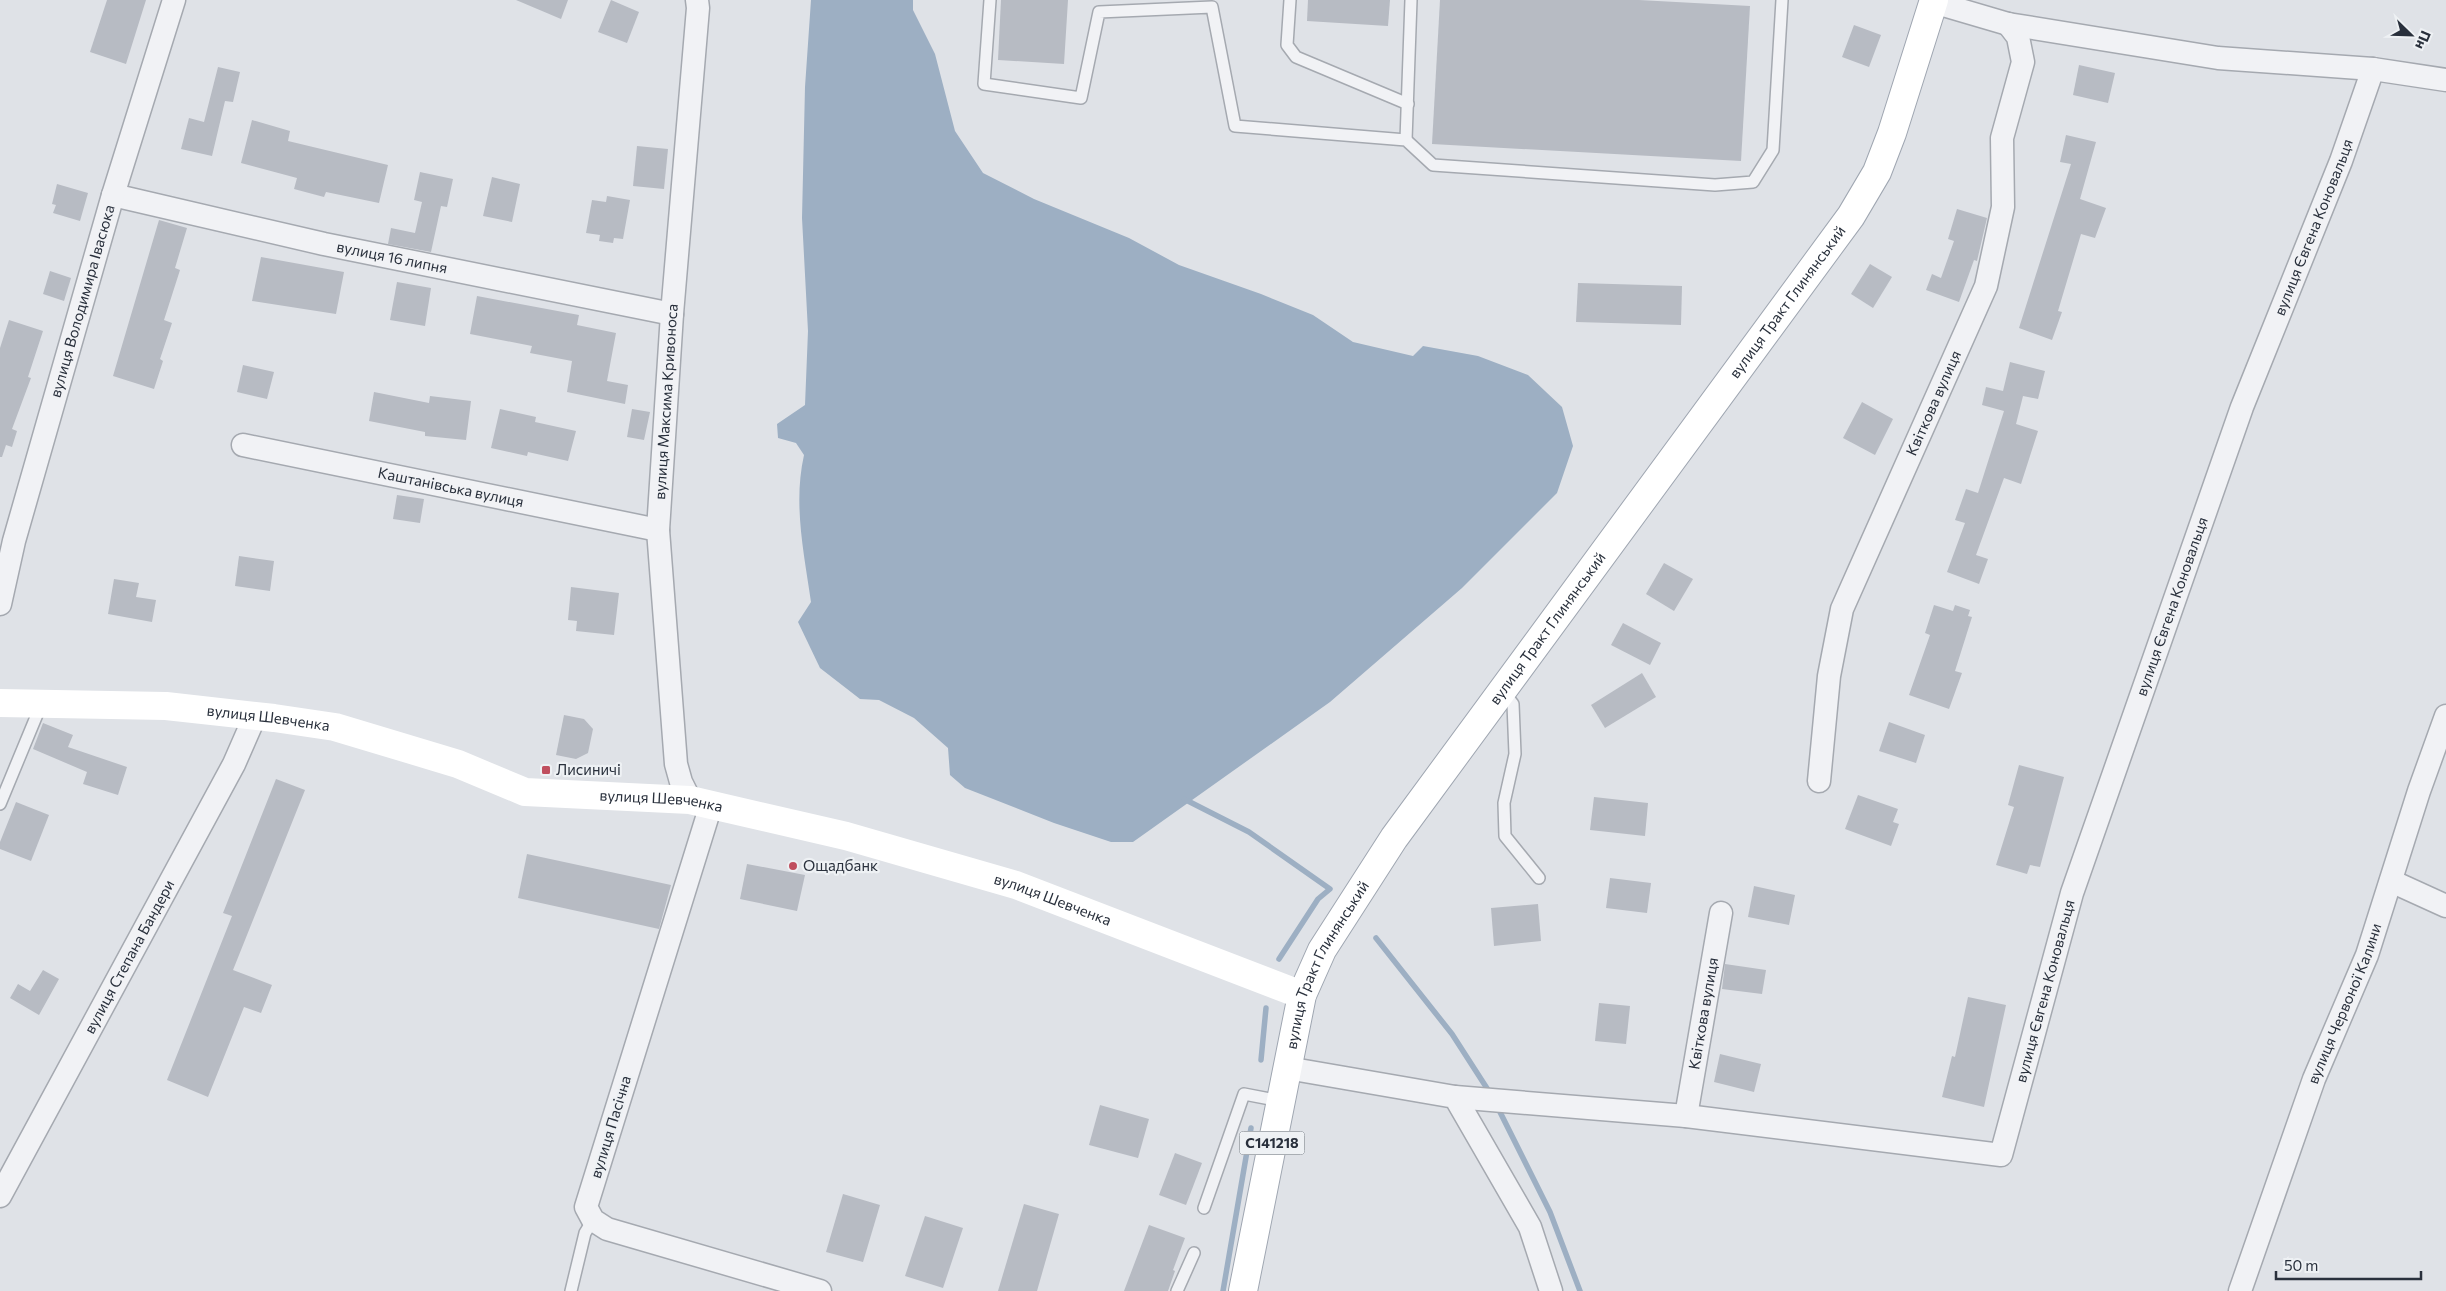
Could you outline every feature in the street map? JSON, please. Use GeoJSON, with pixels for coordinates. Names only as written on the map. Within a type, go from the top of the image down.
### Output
{"type":"FeatureCollection","features":[{"type":"Feature","properties":{"kind":"main road","name":"вулиця Тракт Глинянський"},"geometry":{"type":"LineString","coordinates":[[1243,1291],[1302,995],[1322,950],[1394,838],[1851,216],[1877,172],[1889,141],[1934,1]]}},
{"type":"Feature","properties":{"kind":"main road","name":"вулиця Шевченка"},"geometry":{"type":"LineString","coordinates":[[0,703],[157,706],[255,716],[334,727],[458,764],[525,792],[701,802],[846,836],[1016,885],[1302,995]]}},
{"type":"Feature","properties":{"kind":"street","name":"вулиця Володимира Івасюка"},"geometry":{"type":"LineString","coordinates":[[0,604],[14,542],[113,195],[174,0]]}},
{"type":"Feature","properties":{"kind":"street","name":"вулиця Максима Кривоноса"},"geometry":{"type":"LineString","coordinates":[[697,0],[698,8],[672,314],[658,530],[676,764],[680,782],[701,802]]}},
{"type":"Feature","properties":{"kind":"street"},"geometry":{"type":"LineString","coordinates":[[1934,1],[2008,24],[2218,58],[2374,69],[2446,80]]}},
{"type":"Feature","properties":{"kind":"street","name":"Квіткова вулиця"},"geometry":{"type":"LineString","coordinates":[[1819,781],[1830,676],[1842,609],[1986,286],[2004,207],[2002,138],[2023,62],[2018,37],[2008,24]]}},
{"type":"Feature","properties":{"kind":"street","name":"вулиця Євгена Коновальця"},"geometry":{"type":"LineString","coordinates":[[1686,1116],[2001,1155],[2072,893],[2242,407],[2341,162],[2374,69]]}},
{"type":"Feature","properties":{"kind":"street","name":"вулиця 16 липня"},"geometry":{"type":"LineString","coordinates":[[113,195],[324,244],[672,314]]}},
{"type":"Feature","properties":{"kind":"street","name":"Каштанівська вулиця"},"geometry":{"type":"LineString","coordinates":[[244,445],[658,530]]}},
{"type":"Feature","properties":{"kind":"street","name":"вулиця Степана Бандери"},"geometry":{"type":"LineString","coordinates":[[0,1196],[234,764],[255,716]]}},
{"type":"Feature","properties":{"kind":"street","name":"вулиця Червоної Калини"},"geometry":{"type":"LineString","coordinates":[[2240,1291],[2314,1079],[2367,955],[2446,716]]}},
{"type":"Feature","properties":{"kind":"street","name":"вулиця Пасічна"},"geometry":{"type":"LineString","coordinates":[[593,1220],[586,1207],[701,802]]}},
{"type":"Feature","properties":{"kind":"street"},"geometry":{"type":"LineString","coordinates":[[2390,881],[2446,906]]}},
{"type":"Feature","properties":{"kind":"street","name":"Квіткова вулиця"},"geometry":{"type":"LineString","coordinates":[[1686,1116],[1721,913]]}},
{"type":"Feature","properties":{"kind":"street"},"geometry":{"type":"LineString","coordinates":[[1287,1068],[1455,1096],[1686,1116]]}},
{"type":"Feature","properties":{"kind":"street"},"geometry":{"type":"LineString","coordinates":[[1455,1096],[1530,1227],[1551,1291]]}},
{"type":"Feature","properties":{"kind":"street"},"geometry":{"type":"LineString","coordinates":[[593,1220],[607,1230],[820,1291]]}},
{"type":"Feature","properties":{"kind":"lane"},"geometry":{"type":"LineString","coordinates":[[990,0],[984,84],[1081,98],[1099,12],[1212,7],[1235,126],[1406,140],[1433,165],[1714,185],[1753,182],[1773,150],[1782,0]]}},
{"type":"Feature","properties":{"kind":"lane"},"geometry":{"type":"LineString","coordinates":[[1290,0],[1287,45],[1296,58],[1408,104]]}},
{"type":"Feature","properties":{"kind":"lane"},"geometry":{"type":"LineString","coordinates":[[1406,140],[1411,0]]}},
{"type":"Feature","properties":{"kind":"lane"},"geometry":{"type":"LineString","coordinates":[[1502,690],[1512,704],[1515,754],[1504,803],[1505,836],[1540,878]]}},
{"type":"Feature","properties":{"kind":"lane"},"geometry":{"type":"LineString","coordinates":[[0,804],[42,703]]}},
{"type":"Feature","properties":{"kind":"lane"},"geometry":{"type":"LineString","coordinates":[[1204,1208],[1244,1094],[1280,1101]]}},
{"type":"Feature","properties":{"kind":"lane"},"geometry":{"type":"LineString","coordinates":[[571,1291],[584,1233],[593,1220]]}},
{"type":"Feature","properties":{"kind":"lane"},"geometry":{"type":"LineString","coordinates":[[1177,1291],[1194,1253]]}},
{"type":"Feature","properties":{"kind":"water"},"geometry":{"type":"Polygon","coordinates":[[[811,0],[913,0],[913,10],[935,54],[955,131],[983,173],[1034,199],[1129,238],[1179,265],[1313,315],[1353,342],[1413,356],[1423,346],[1478,356],[1528,375],[1562,407],[1573,446],[1557,493],[1462,588],[1330,702],[1133,842],[1111,842],[1054,823],[965,788],[950,775],[948,748],[914,718],[879,700],[860,699],[820,668],[798,622],[811,602],[803,547],[799,492],[804,455],[796,443],[778,438],[777,424],[805,405],[808,331],[802,218],[805,87],[811,0]]]}},
{"type":"Feature","properties":{"kind":"building"},"geometry":{"type":"Polygon","coordinates":[[[107,0],[146,0],[126,64],[90,52],[107,0]]]}},
{"type":"Feature","properties":{"kind":"building"},"geometry":{"type":"Polygon","coordinates":[[[516,0],[568,0],[561,19],[516,0]]]}},
{"type":"Feature","properties":{"kind":"building"},"geometry":{"type":"Polygon","coordinates":[[[611,0],[639,12],[627,43],[598,32],[611,0]]]}},
{"type":"Feature","properties":{"kind":"building"},"geometry":{"type":"Polygon","coordinates":[[[1001,0],[1068,0],[1064,64],[998,60],[1001,0]]]}},
{"type":"Feature","properties":{"kind":"building"},"geometry":{"type":"Polygon","coordinates":[[[1308,0],[1390,0],[1388,26],[1307,21],[1308,0]]]}},
{"type":"Feature","properties":{"kind":"building"},"geometry":{"type":"Polygon","coordinates":[[[1440,0],[1639,0],[1750,6],[1741,161],[1432,144],[1440,0]]]}},
{"type":"Feature","properties":{"kind":"building"},"geometry":{"type":"Polygon","coordinates":[[[1854,25],[1881,35],[1869,67],[1842,57],[1854,25]]]}},
{"type":"Feature","properties":{"kind":"building"},"geometry":{"type":"Polygon","coordinates":[[[2079,65],[2115,73],[2108,103],[2073,95],[2079,65]]]}},
{"type":"Feature","properties":{"kind":"building"},"geometry":{"type":"Polygon","coordinates":[[[218,67],[240,72],[233,102],[225,101],[212,156],[181,149],[189,118],[204,122],[218,67]]]}},
{"type":"Feature","properties":{"kind":"building"},"geometry":{"type":"Polygon","coordinates":[[[252,120],[290,131],[288,141],[388,165],[379,203],[326,192],[324,197],[294,189],[297,178],[241,163],[252,120]]]}},
{"type":"Feature","properties":{"kind":"building"},"geometry":{"type":"Polygon","coordinates":[[[2066,135],[2096,142],[2080,199],[2106,208],[2095,238],[2081,234],[2058,311],[2062,312],[2052,340],[2019,328],[2071,164],[2060,162],[2066,135]]]}},
{"type":"Feature","properties":{"kind":"building"},"geometry":{"type":"Polygon","coordinates":[[[637,146],[668,149],[664,189],[633,186],[637,146]]]}},
{"type":"Feature","properties":{"kind":"building"},"geometry":{"type":"Polygon","coordinates":[[[420,172],[453,179],[447,207],[441,206],[431,252],[388,244],[391,228],[415,233],[422,202],[414,200],[420,172]]]}},
{"type":"Feature","properties":{"kind":"building"},"geometry":{"type":"Polygon","coordinates":[[[492,177],[520,184],[512,222],[483,216],[492,177]]]}},
{"type":"Feature","properties":{"kind":"building"},"geometry":{"type":"Polygon","coordinates":[[[57,184],[88,193],[80,221],[53,213],[56,205],[52,204],[57,184]]]}},
{"type":"Feature","properties":{"kind":"building"},"geometry":{"type":"Polygon","coordinates":[[[607,196],[630,200],[623,239],[614,238],[613,243],[599,241],[600,235],[586,233],[592,200],[606,202],[607,196]]]}},
{"type":"Feature","properties":{"kind":"building"},"geometry":{"type":"Polygon","coordinates":[[[1957,209],[1987,218],[1977,261],[1974,260],[1959,302],[1926,290],[1932,274],[1941,278],[1954,241],[1948,239],[1957,209]]]}},
{"type":"Feature","properties":{"kind":"building"},"geometry":{"type":"Polygon","coordinates":[[[159,220],[187,228],[175,268],[180,270],[164,320],[172,323],[160,359],[163,361],[154,389],[113,376],[159,220]]]}},
{"type":"Feature","properties":{"kind":"building"},"geometry":{"type":"Polygon","coordinates":[[[261,257],[344,272],[336,314],[252,301],[261,257]]]}},
{"type":"Feature","properties":{"kind":"building"},"geometry":{"type":"Polygon","coordinates":[[[1870,264],[1892,277],[1873,308],[1851,294],[1870,264]]]}},
{"type":"Feature","properties":{"kind":"building"},"geometry":{"type":"Polygon","coordinates":[[[50,271],[71,278],[64,301],[43,294],[50,271]]]}},
{"type":"Feature","properties":{"kind":"building"},"geometry":{"type":"Polygon","coordinates":[[[397,282],[431,288],[425,326],[390,320],[397,282]]]}},
{"type":"Feature","properties":{"kind":"building"},"geometry":{"type":"Polygon","coordinates":[[[1578,283],[1682,286],[1681,325],[1576,322],[1578,283]]]}},
{"type":"Feature","properties":{"kind":"building"},"geometry":{"type":"Polygon","coordinates":[[[477,296],[579,315],[577,325],[616,333],[607,381],[628,385],[625,404],[567,392],[572,361],[530,353],[532,346],[470,334],[477,296]]]}},
{"type":"Feature","properties":{"kind":"building"},"geometry":{"type":"Polygon","coordinates":[[[9,320],[43,331],[28,377],[31,378],[12,429],[17,431],[12,447],[6,445],[2,457],[0,457],[0,348],[9,320]]]}},
{"type":"Feature","properties":{"kind":"building"},"geometry":{"type":"Polygon","coordinates":[[[2010,362],[2045,371],[2038,399],[2023,396],[2016,424],[2038,431],[2021,484],[2004,478],[1976,555],[1988,559],[1979,584],[1947,572],[1965,523],[1955,520],[1966,489],[1978,493],[2004,411],[1982,405],[1986,387],[2003,391],[2010,362]]]}},
{"type":"Feature","properties":{"kind":"building"},"geometry":{"type":"Polygon","coordinates":[[[243,365],[274,372],[267,399],[237,392],[243,365]]]}},
{"type":"Feature","properties":{"kind":"building"},"geometry":{"type":"Polygon","coordinates":[[[374,392],[429,403],[430,396],[471,401],[466,440],[425,436],[425,432],[369,421],[374,392]]]}},
{"type":"Feature","properties":{"kind":"building"},"geometry":{"type":"Polygon","coordinates":[[[1862,402],[1893,419],[1875,455],[1843,438],[1862,402]]]}},
{"type":"Feature","properties":{"kind":"building"},"geometry":{"type":"Polygon","coordinates":[[[500,409],[536,417],[535,422],[576,431],[568,461],[528,452],[527,456],[491,448],[500,409]]]}},
{"type":"Feature","properties":{"kind":"building"},"geometry":{"type":"Polygon","coordinates":[[[632,409],[650,412],[644,440],[627,437],[632,409]]]}},
{"type":"Feature","properties":{"kind":"building"},"geometry":{"type":"Polygon","coordinates":[[[397,495],[424,499],[420,523],[393,519],[397,495]]]}},
{"type":"Feature","properties":{"kind":"building"},"geometry":{"type":"Polygon","coordinates":[[[239,556],[274,561],[270,591],[235,586],[239,556]]]}},
{"type":"Feature","properties":{"kind":"building"},"geometry":{"type":"Polygon","coordinates":[[[1664,563],[1693,579],[1674,611],[1646,594],[1664,563]]]}},
{"type":"Feature","properties":{"kind":"building"},"geometry":{"type":"Polygon","coordinates":[[[114,579],[139,583],[136,597],[156,600],[152,622],[108,614],[114,579]]]}},
{"type":"Feature","properties":{"kind":"building"},"geometry":{"type":"Polygon","coordinates":[[[571,587],[619,593],[614,635],[576,631],[577,621],[568,620],[571,587]]]}},
{"type":"Feature","properties":{"kind":"building"},"geometry":{"type":"Polygon","coordinates":[[[1934,605],[1953,611],[1955,605],[1970,610],[1968,616],[1972,617],[1955,671],[1962,673],[1949,709],[1909,695],[1930,635],[1925,633],[1934,605]]]}},
{"type":"Feature","properties":{"kind":"building"},"geometry":{"type":"Polygon","coordinates":[[[1623,623],[1661,643],[1650,665],[1611,645],[1623,623]]]}},
{"type":"Feature","properties":{"kind":"building"},"geometry":{"type":"Polygon","coordinates":[[[1642,673],[1656,697],[1605,728],[1591,705],[1642,673]]]}},
{"type":"Feature","properties":{"kind":"building"},"geometry":{"type":"Polygon","coordinates":[[[564,715],[584,719],[593,729],[588,753],[576,759],[556,755],[564,715]]]}},
{"type":"Feature","properties":{"kind":"building"},"geometry":{"type":"Polygon","coordinates":[[[1889,722],[1925,735],[1916,763],[1879,751],[1889,722]]]}},
{"type":"Feature","properties":{"kind":"building"},"geometry":{"type":"Polygon","coordinates":[[[43,723],[73,735],[68,747],[127,767],[118,795],[83,784],[87,772],[33,749],[43,723]]]}},
{"type":"Feature","properties":{"kind":"building"},"geometry":{"type":"Polygon","coordinates":[[[2019,765],[2064,777],[2040,867],[2030,865],[2027,874],[1996,865],[2014,807],[2008,805],[2019,765]]]}},
{"type":"Feature","properties":{"kind":"building"},"geometry":{"type":"Polygon","coordinates":[[[276,779],[305,790],[233,970],[272,985],[261,1013],[244,1007],[208,1097],[167,1080],[232,916],[223,913],[276,779]]]}},
{"type":"Feature","properties":{"kind":"building"},"geometry":{"type":"Polygon","coordinates":[[[1858,795],[1898,809],[1893,822],[1899,824],[1891,846],[1845,829],[1858,795]]]}},
{"type":"Feature","properties":{"kind":"building"},"geometry":{"type":"Polygon","coordinates":[[[1594,797],[1648,803],[1645,836],[1590,830],[1594,797]]]}},
{"type":"Feature","properties":{"kind":"building"},"geometry":{"type":"Polygon","coordinates":[[[16,802],[49,815],[31,861],[0,849],[0,842],[16,802]]]}},
{"type":"Feature","properties":{"kind":"building"},"geometry":{"type":"Polygon","coordinates":[[[527,854],[671,885],[659,929],[518,898],[527,854]]]}},
{"type":"Feature","properties":{"kind":"building"},"geometry":{"type":"Polygon","coordinates":[[[747,864],[805,875],[797,911],[740,899],[747,864]]]}},
{"type":"Feature","properties":{"kind":"building"},"geometry":{"type":"Polygon","coordinates":[[[1610,878],[1651,883],[1647,913],[1606,908],[1610,878]]]}},
{"type":"Feature","properties":{"kind":"building"},"geometry":{"type":"Polygon","coordinates":[[[1754,886],[1795,895],[1789,925],[1748,917],[1754,886]]]}},
{"type":"Feature","properties":{"kind":"building"},"geometry":{"type":"Polygon","coordinates":[[[1538,904],[1541,941],[1494,946],[1491,908],[1538,904]]]}},
{"type":"Feature","properties":{"kind":"building"},"geometry":{"type":"Polygon","coordinates":[[[1725,964],[1766,970],[1762,994],[1722,989],[1725,964]]]}},
{"type":"Feature","properties":{"kind":"building"},"geometry":{"type":"Polygon","coordinates":[[[43,970],[59,979],[39,1015],[10,998],[18,984],[30,991],[43,970]]]}},
{"type":"Feature","properties":{"kind":"building"},"geometry":{"type":"Polygon","coordinates":[[[1968,997],[2006,1005],[1984,1107],[1942,1097],[1952,1056],[1955,1057],[1968,997]]]}},
{"type":"Feature","properties":{"kind":"building"},"geometry":{"type":"Polygon","coordinates":[[[1599,1003],[1630,1006],[1626,1044],[1595,1041],[1599,1003]]]}},
{"type":"Feature","properties":{"kind":"building"},"geometry":{"type":"Polygon","coordinates":[[[1720,1054],[1761,1064],[1754,1092],[1714,1082],[1720,1054]]]}},
{"type":"Feature","properties":{"kind":"building"},"geometry":{"type":"Polygon","coordinates":[[[1100,1105],[1149,1119],[1138,1158],[1089,1145],[1100,1105]]]}},
{"type":"Feature","properties":{"kind":"building"},"geometry":{"type":"Polygon","coordinates":[[[1175,1153],[1202,1163],[1186,1205],[1159,1195],[1175,1153]]]}},
{"type":"Feature","properties":{"kind":"building"},"geometry":{"type":"Polygon","coordinates":[[[843,1194],[880,1205],[863,1262],[826,1252],[843,1194]]]}},
{"type":"Feature","properties":{"kind":"building"},"geometry":{"type":"Polygon","coordinates":[[[1024,1204],[1059,1214],[1037,1291],[998,1291],[1024,1204]]]}},
{"type":"Feature","properties":{"kind":"building"},"geometry":{"type":"Polygon","coordinates":[[[925,1216],[963,1228],[943,1288],[905,1276],[925,1216]]]}},
{"type":"Feature","properties":{"kind":"building"},"geometry":{"type":"Polygon","coordinates":[[[1149,1225],[1185,1238],[1173,1270],[1175,1271],[1168,1291],[1124,1291],[1149,1225]]]}},
{"type":"Feature","properties":{"kind":"waterway"},"geometry":{"type":"LineString","coordinates":[[1184,799],[1249,832],[1330,889],[1318,899],[1279,959]]}},
{"type":"Feature","properties":{"kind":"waterway"},"geometry":{"type":"LineString","coordinates":[[1376,938],[1452,1034],[1490,1093]]}},
{"type":"Feature","properties":{"kind":"waterway"},"geometry":{"type":"LineString","coordinates":[[1261,1060],[1266,1008]]}},
{"type":"Feature","properties":{"kind":"waterway"},"geometry":{"type":"LineString","coordinates":[[1497,1106],[1550,1212],[1580,1291]]}},
{"type":"Feature","properties":{"kind":"waterway"},"geometry":{"type":"LineString","coordinates":[[1223,1291],[1251,1128]]}},
{"type":"Feature","properties":{"kind":"place","name":"Лисиничі"},"geometry":{"type":"Point","coordinates":[546,770]}},
{"type":"Feature","properties":{"kind":"place","name":"Ощадбанк"},"geometry":{"type":"Point","coordinates":[793,866]}}]}
